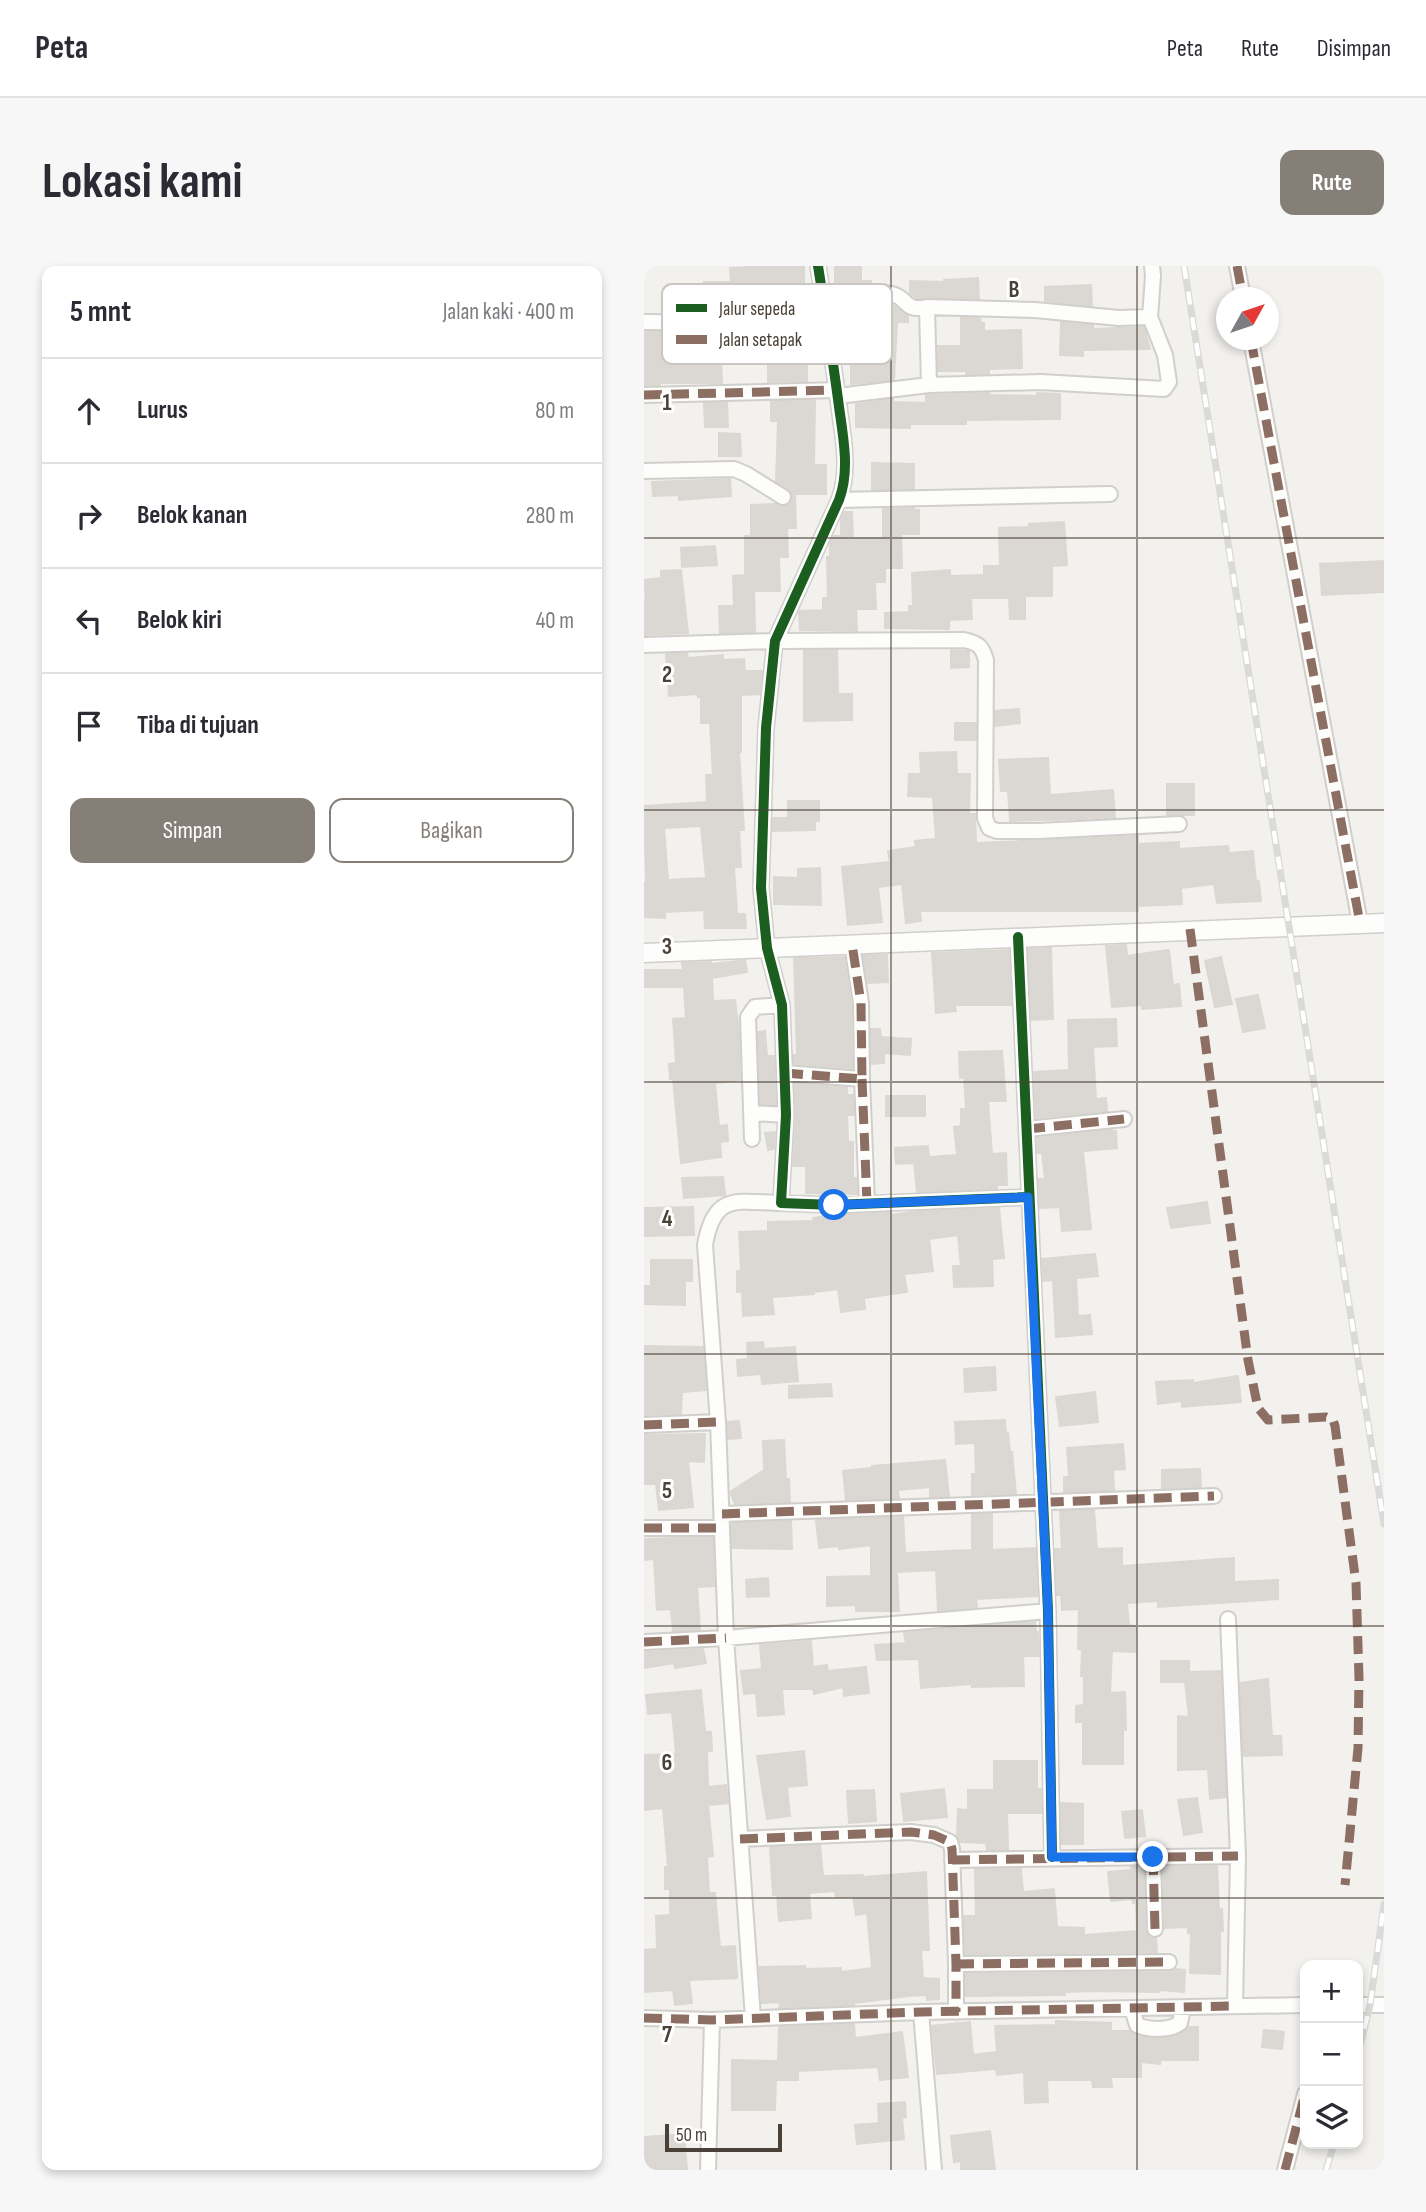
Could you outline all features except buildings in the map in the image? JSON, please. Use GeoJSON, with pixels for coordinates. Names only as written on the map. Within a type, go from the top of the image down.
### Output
{"type":"FeatureCollection","features":[{"type":"Feature","properties":{"kind":"street"},"geometry":{"type":"LineString","coordinates":[[818,266],[820,284]]}},
{"type":"Feature","properties":{"kind":"street"},"geometry":{"type":"LineString","coordinates":[[644,395],[837,393],[929,385],[1041,382],[1164,389],[1170,383],[1165,355],[1150,317],[1152,266]]}},
{"type":"Feature","properties":{"kind":"street"},"geometry":{"type":"LineString","coordinates":[[1237,266],[1241,287]]}},
{"type":"Feature","properties":{"kind":"street"},"geometry":{"type":"LineString","coordinates":[[892,294],[912,309],[927,307],[1035,310],[1119,318],[1150,317]]}},
{"type":"Feature","properties":{"kind":"street"},"geometry":{"type":"LineString","coordinates":[[927,307],[929,385]]}},
{"type":"Feature","properties":{"kind":"street"},"geometry":{"type":"LineString","coordinates":[[644,322],[662,322]]}},
{"type":"Feature","properties":{"kind":"street"},"geometry":{"type":"LineString","coordinates":[[1253,350],[1360,923]]}},
{"type":"Feature","properties":{"kind":"street"},"geometry":{"type":"LineString","coordinates":[[781,1203],[786,1115],[782,1005],[767,948],[761,888],[766,728],[775,640],[844,487],[845,457],[833,364]]}},
{"type":"Feature","properties":{"kind":"street"},"geometry":{"type":"LineString","coordinates":[[644,471],[734,469],[783,498]]}},
{"type":"Feature","properties":{"kind":"street"},"geometry":{"type":"LineString","coordinates":[[839,500],[1110,494]]}},
{"type":"Feature","properties":{"kind":"street"},"geometry":{"type":"LineString","coordinates":[[644,645],[775,640],[976,642],[983,649],[986,660],[985,818],[986,824],[992,830],[1038,831],[1180,824]]}},
{"type":"Feature","properties":{"kind":"street"},"geometry":{"type":"LineString","coordinates":[[644,953],[1384,923]]}},
{"type":"Feature","properties":{"kind":"street"},"geometry":{"type":"LineString","coordinates":[[1018,937],[1048,1611],[1052,1857]]}},
{"type":"Feature","properties":{"kind":"street"},"geometry":{"type":"LineString","coordinates":[[852,944],[861,1003],[867,1203]]}},
{"type":"Feature","properties":{"kind":"street"},"geometry":{"type":"LineString","coordinates":[[752,1139],[748,1017],[755,1007],[782,1005]]}},
{"type":"Feature","properties":{"kind":"street"},"geometry":{"type":"LineString","coordinates":[[785,1073],[862,1079]]}},
{"type":"Feature","properties":{"kind":"street"},"geometry":{"type":"LineString","coordinates":[[752,1113],[786,1115]]}},
{"type":"Feature","properties":{"kind":"street"},"geometry":{"type":"LineString","coordinates":[[1027,1129],[1124,1119]]}},
{"type":"Feature","properties":{"kind":"street"},"geometry":{"type":"LineString","coordinates":[[753,2018],[726,1638],[718,1422],[705,1245],[708,1226],[713,1215],[723,1205],[734,1202],[834,1205],[1028,1197]]}},
{"type":"Feature","properties":{"kind":"street"},"geometry":{"type":"LineString","coordinates":[[644,1425],[718,1422]]}},
{"type":"Feature","properties":{"kind":"street"},"geometry":{"type":"LineString","coordinates":[[644,1528],[1042,1503],[1214,1496]]}},
{"type":"Feature","properties":{"kind":"street"},"geometry":{"type":"LineString","coordinates":[[644,1642],[726,1638],[1048,1611]]}},
{"type":"Feature","properties":{"kind":"street"},"geometry":{"type":"LineString","coordinates":[[1228,1619],[1238,1856],[1235,2006]]}},
{"type":"Feature","properties":{"kind":"street"},"geometry":{"type":"LineString","coordinates":[[740,1839],[911,1832],[934,1835],[950,1842],[956,2012]]}},
{"type":"Feature","properties":{"kind":"street"},"geometry":{"type":"LineString","coordinates":[[952,1860],[1238,1856]]}},
{"type":"Feature","properties":{"kind":"street"},"geometry":{"type":"LineString","coordinates":[[1153,1857],[1155,1929]]}},
{"type":"Feature","properties":{"kind":"street"},"geometry":{"type":"LineString","coordinates":[[956,1964],[1169,1962]]}},
{"type":"Feature","properties":{"kind":"street"},"geometry":{"type":"LineString","coordinates":[[644,2018],[712,2021],[921,2012],[1300,2005]]}},
{"type":"Feature","properties":{"kind":"street"},"geometry":{"type":"LineString","coordinates":[[1363,2005],[1384,2005]]}},
{"type":"Feature","properties":{"kind":"street"},"geometry":{"type":"LineString","coordinates":[[921,2012],[934,2170]]}},
{"type":"Feature","properties":{"kind":"street"},"geometry":{"type":"LineString","coordinates":[[708,2170],[712,2021]]}},
{"type":"Feature","properties":{"kind":"street"},"geometry":{"type":"LineString","coordinates":[[1285,2170],[1300,2113]]}},
{"type":"Feature","properties":{"kind":"railway"},"geometry":{"type":"LineString","coordinates":[[1184,266],[1384,1524]]}},
{"type":"Feature","properties":{"kind":"railway"},"geometry":{"type":"LineString","coordinates":[[1363,2034],[1370,2005],[1384,1904]]}},
{"type":"Feature","properties":{"kind":"railway"},"geometry":{"type":"LineString","coordinates":[[1326,2170],[1332,2149]]}},
{"type":"Feature","properties":{"kind":"marked path"},"geometry":{"type":"LineString","coordinates":[[1237,266],[1241,287]]}},
{"type":"Feature","properties":{"kind":"marked path"},"geometry":{"type":"LineString","coordinates":[[1253,350],[1360,923]]}},
{"type":"Feature","properties":{"kind":"marked path"},"geometry":{"type":"LineString","coordinates":[[644,395],[837,390]]}},
{"type":"Feature","properties":{"kind":"marked path"},"geometry":{"type":"LineString","coordinates":[[1190,929],[1248,1360],[1258,1408],[1268,1420],[1326,1417],[1333,1420],[1335,1426],[1356,1583],[1359,1678],[1358,1748],[1345,1885]]}},
{"type":"Feature","properties":{"kind":"marked path"},"geometry":{"type":"LineString","coordinates":[[785,1073],[862,1079],[861,1003],[852,944]]}},
{"type":"Feature","properties":{"kind":"marked path"},"geometry":{"type":"LineString","coordinates":[[862,1079],[867,1203]]}},
{"type":"Feature","properties":{"kind":"marked path"},"geometry":{"type":"LineString","coordinates":[[1027,1129],[1124,1119]]}},
{"type":"Feature","properties":{"kind":"marked path"},"geometry":{"type":"LineString","coordinates":[[644,1425],[718,1422]]}},
{"type":"Feature","properties":{"kind":"marked path"},"geometry":{"type":"LineString","coordinates":[[722,1514],[1214,1496]]}},
{"type":"Feature","properties":{"kind":"marked path"},"geometry":{"type":"LineString","coordinates":[[644,1528],[722,1528]]}},
{"type":"Feature","properties":{"kind":"marked path"},"geometry":{"type":"LineString","coordinates":[[644,1642],[726,1638]]}},
{"type":"Feature","properties":{"kind":"marked path"},"geometry":{"type":"LineString","coordinates":[[740,1839],[911,1832],[934,1835],[950,1842],[956,2012]]}},
{"type":"Feature","properties":{"kind":"marked path"},"geometry":{"type":"LineString","coordinates":[[952,1860],[1238,1856]]}},
{"type":"Feature","properties":{"kind":"marked path"},"geometry":{"type":"LineString","coordinates":[[1153,1857],[1155,1929]]}},
{"type":"Feature","properties":{"kind":"marked path"},"geometry":{"type":"LineString","coordinates":[[956,1964],[1169,1962]]}},
{"type":"Feature","properties":{"kind":"marked path"},"geometry":{"type":"LineString","coordinates":[[644,2018],[712,2020],[921,2012],[1235,2006]]}},
{"type":"Feature","properties":{"kind":"marked path"},"geometry":{"type":"LineString","coordinates":[[1285,2170],[1300,2113]]}},
{"type":"Feature","properties":{"kind":"cycle path"},"geometry":{"type":"LineString","coordinates":[[818,266],[821,284]]}},
{"type":"Feature","properties":{"kind":"cycle path"},"geometry":{"type":"LineString","coordinates":[[833,364],[845,450],[843,488],[775,641],[766,728],[761,888],[767,948],[782,1005],[786,1115],[781,1203],[834,1205],[1028,1197]]}},
{"type":"Feature","properties":{"kind":"cycle path"},"geometry":{"type":"LineString","coordinates":[[1018,937],[1048,1611],[1052,1857]]}},
{"type":"Feature","properties":{"kind":"route"},"geometry":{"type":"LineString","coordinates":[[834,1205],[1028,1197],[1048,1611],[1052,1857],[1153,1857]]}}]}
